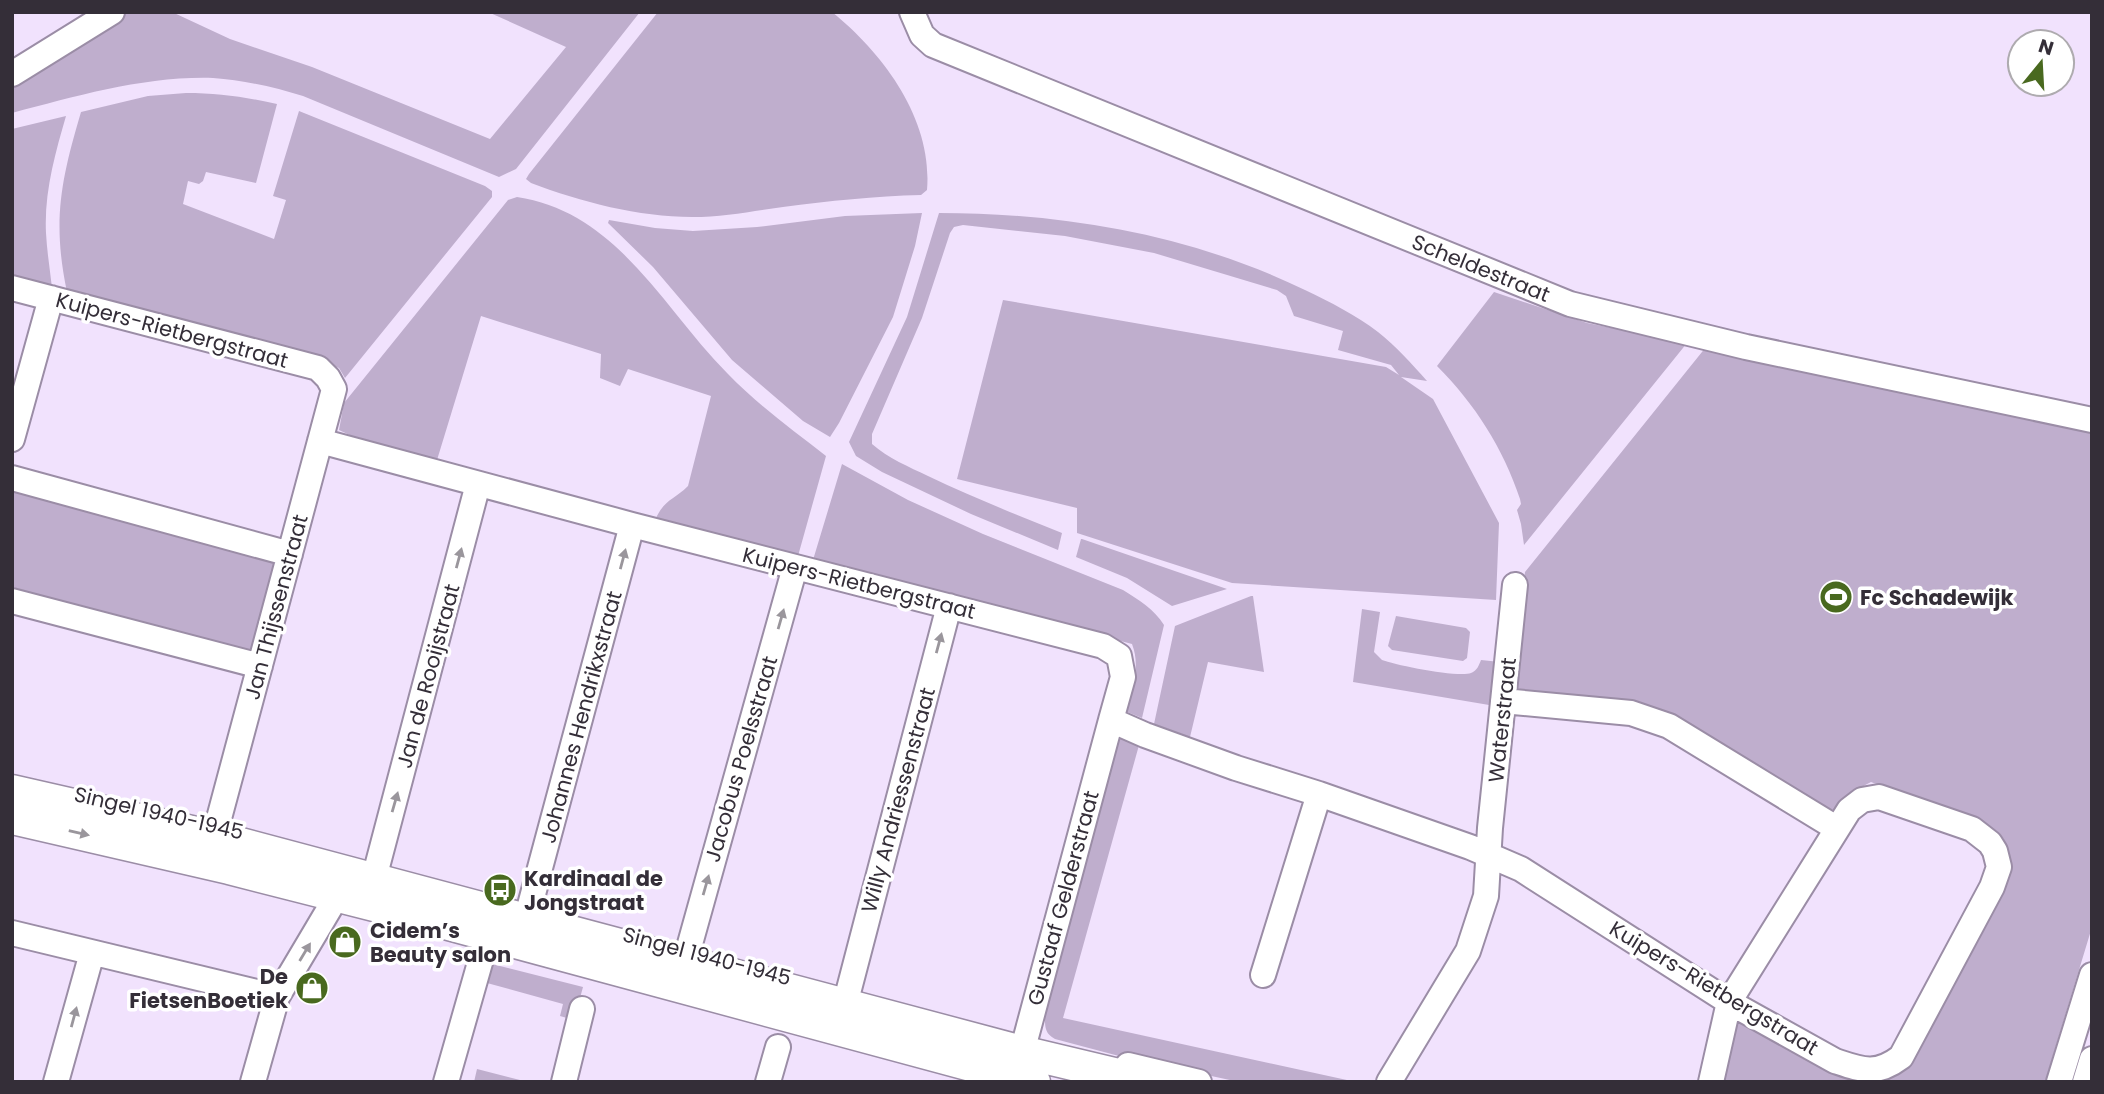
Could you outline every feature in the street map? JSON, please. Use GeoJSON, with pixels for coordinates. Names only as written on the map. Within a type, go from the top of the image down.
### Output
{"type":"FeatureCollection","features":[{"type":"Feature","properties":{"kind":"main road","name":"Singel 1940-1945"},"geometry":{"type":"LineString","coordinates":[[12,790],[216,831],[489,931]]}},
{"type":"Feature","properties":{"kind":"main road","name":"Singel 1940-1945"},"geometry":{"type":"LineString","coordinates":[[12,818],[489,931],[1017,1066],[1148,1082]]}},
{"type":"Feature","properties":{"kind":"street"},"geometry":{"type":"LineString","coordinates":[[12,75],[112,12]]}},
{"type":"Feature","properties":{"kind":"street","name":"Scheldestraat"},"geometry":{"type":"LineString","coordinates":[[912,12],[922,35],[933,45],[1570,304],[1746,347],[2092,420]]}},
{"type":"Feature","properties":{"kind":"street","name":"Kuipers-Rietbergstraat"},"geometry":{"type":"LineString","coordinates":[[12,288],[318,368],[328,378]]}},
{"type":"Feature","properties":{"kind":"street"},"geometry":{"type":"LineString","coordinates":[[12,439],[51,298]]}},
{"type":"Feature","properties":{"kind":"street","name":"Jan Thijssenstraat"},"geometry":{"type":"LineString","coordinates":[[216,831],[334,389],[328,378]]}},
{"type":"Feature","properties":{"kind":"street","name":"Kuipers-Rietbergstraat"},"geometry":{"type":"LineString","coordinates":[[320,441],[632,525],[1103,646],[1119,656],[1123,677],[1111,720],[1145,735],[1319,794],[1521,869],[1729,1002],[1835,1061],[1870,1070],[1887,1067],[1900,1057],[1993,887],[1999,867],[1990,843],[1972,829],[1879,797],[1862,800],[1849,810],[1836,828]]}},
{"type":"Feature","properties":{"kind":"street"},"geometry":{"type":"LineString","coordinates":[[12,478],[290,554]]}},
{"type":"Feature","properties":{"kind":"street","name":"Jan de Rooijstraat"},"geometry":{"type":"LineString","coordinates":[[377,867],[478,484]]}},
{"type":"Feature","properties":{"kind":"street","name":"Johannes Hendrikxstraat"},"geometry":{"type":"LineString","coordinates":[[530,909],[632,525]]}},
{"type":"Feature","properties":{"kind":"street","name":"Jacobus Poelsstraat"},"geometry":{"type":"LineString","coordinates":[[688,951],[795,567]]}},
{"type":"Feature","properties":{"kind":"street","name":"Waterstraat"},"geometry":{"type":"LineString","coordinates":[[1389,1082],[1468,951],[1486,895],[1516,585]]}},
{"type":"Feature","properties":{"kind":"street"},"geometry":{"type":"LineString","coordinates":[[12,601],[260,666]]}},
{"type":"Feature","properties":{"kind":"street","name":"Willy Andriessenstraat"},"geometry":{"type":"LineString","coordinates":[[848,993],[949,606]]}},
{"type":"Feature","properties":{"kind":"street"},"geometry":{"type":"LineString","coordinates":[[1503,701],[1631,713],[1669,726],[1836,828],[1729,1002],[1711,1082]]}},
{"type":"Feature","properties":{"kind":"street","name":"Gustaaf Gelderstraat"},"geometry":{"type":"LineString","coordinates":[[1017,1066],[1111,720]]}},
{"type":"Feature","properties":{"kind":"street","name":"Singel 1940-1945"},"geometry":{"type":"LineString","coordinates":[[12,778],[216,831],[377,867],[848,993],[1017,1066],[1199,1082]]}},
{"type":"Feature","properties":{"kind":"street"},"geometry":{"type":"LineString","coordinates":[[1263,975],[1319,794]]}},
{"type":"Feature","properties":{"kind":"street","name":"Singel 1940-1945"},"geometry":{"type":"LineString","coordinates":[[293,885],[301,899],[489,931]]}},
{"type":"Feature","properties":{"kind":"street"},"geometry":{"type":"LineString","coordinates":[[253,1082],[277,998],[331,906]]}},
{"type":"Feature","properties":{"kind":"street"},"geometry":{"type":"LineString","coordinates":[[446,1082],[489,931]]}},
{"type":"Feature","properties":{"kind":"street"},"geometry":{"type":"LineString","coordinates":[[12,933],[277,998]]}},
{"type":"Feature","properties":{"kind":"street"},"geometry":{"type":"LineString","coordinates":[[56,1082],[92,953]]}},
{"type":"Feature","properties":{"kind":"street"},"geometry":{"type":"LineString","coordinates":[[2059,1082],[2092,975]]}},
{"type":"Feature","properties":{"kind":"street"},"geometry":{"type":"LineString","coordinates":[[564,1082],[582,1009]]}},
{"type":"Feature","properties":{"kind":"street"},"geometry":{"type":"LineString","coordinates":[[768,1082],[778,1047]]}},
{"type":"Feature","properties":{"kind":"street"},"geometry":{"type":"LineString","coordinates":[[2085,1082],[2092,1059]]}},
{"type":"Feature","properties":{"kind":"shaded area"},"geometry":{"type":"Polygon","coordinates":[[[127,12],[172,12],[230,39],[312,67],[490,139],[566,47],[488,12],[640,12],[516,169],[499,177],[303,96],[236,80],[162,80],[86,94],[12,113],[12,83],[127,12]]]}},
{"type":"Feature","properties":{"kind":"shaded area"},"geometry":{"type":"Polygon","coordinates":[[[658,12],[832,12],[870,48],[901,90],[922,139],[927,164],[927,190],[921,195],[852,199],[692,217],[610,207],[531,183],[526,179],[529,174],[658,12]]]}},
{"type":"Feature","properties":{"kind":"shaded area"},"geometry":{"type":"Polygon","coordinates":[[[186,93],[232,96],[277,104],[256,183],[206,172],[199,184],[188,181],[183,204],[274,239],[286,200],[273,196],[299,111],[492,191],[492,197],[345,378],[339,368],[329,364],[67,292],[60,243],[61,201],[68,159],[81,112],[148,96],[186,93]]]}},
{"type":"Feature","properties":{"kind":"shaded area"},"geometry":{"type":"Polygon","coordinates":[[[66,116],[54,159],[47,203],[46,233],[52,288],[12,277],[12,129],[66,116]]]}},
{"type":"Feature","properties":{"kind":"shaded area"},"geometry":{"type":"Polygon","coordinates":[[[517,197],[552,206],[583,222],[611,242],[739,385],[826,456],[798,556],[656,518],[666,503],[688,486],[711,396],[628,369],[620,386],[600,378],[601,354],[481,316],[437,460],[358,439],[339,430],[344,403],[508,200],[517,197]]]}},
{"type":"Feature","properties":{"kind":"shaded area"},"geometry":{"type":"Polygon","coordinates":[[[922,213],[915,246],[893,317],[830,437],[803,421],[732,360],[653,267],[608,223],[609,220],[693,231],[757,227],[845,216],[922,213]]]}},
{"type":"Feature","properties":{"kind":"shaded area"},"geometry":{"type":"Polygon","coordinates":[[[939,213],[1033,217],[1172,241],[1262,271],[1324,299],[1370,326],[1385,337],[1427,381],[1401,377],[1433,399],[1499,523],[1496,600],[1232,583],[1077,533],[1077,508],[957,479],[1003,300],[1386,367],[1399,375],[1391,365],[1338,350],[1343,331],[1294,316],[1286,296],[1277,290],[1154,253],[1065,236],[963,225],[954,227],[922,318],[872,434],[872,444],[899,462],[978,499],[1062,533],[1058,550],[971,514],[882,472],[856,456],[849,442],[907,317],[939,213]]]}},
{"type":"Feature","properties":{"kind":"shaded area"},"geometry":{"type":"Polygon","coordinates":[[[1494,292],[1587,323],[1687,343],[1524,545],[1517,510],[1521,504],[1520,499],[1505,462],[1475,411],[1437,366],[1494,292]]]}},
{"type":"Feature","properties":{"kind":"shaded area","name":"Fc Schadewijk"},"geometry":{"type":"Polygon","coordinates":[[[1706,347],[2092,427],[2092,927],[2045,1082],[1716,1082],[1734,1023],[1740,1018],[1882,1072],[2009,860],[2005,841],[1992,828],[1978,820],[1871,782],[1830,811],[1684,726],[1511,691],[1525,572],[1706,347]]]}},
{"type":"Feature","properties":{"kind":"shaded area"},"geometry":{"type":"Polygon","coordinates":[[[842,464],[908,500],[983,534],[1123,590],[1151,610],[1164,625],[1142,718],[1125,711],[1136,669],[1132,644],[813,560],[842,464]]]}},
{"type":"Feature","properties":{"kind":"shaded area"},"geometry":{"type":"Polygon","coordinates":[[[12,484],[280,558],[253,656],[12,587],[12,484]]]}},
{"type":"Feature","properties":{"kind":"shaded area"},"geometry":{"type":"Polygon","coordinates":[[[1081,539],[1227,589],[1172,606],[1127,578],[1076,557],[1081,539]]]}},
{"type":"Feature","properties":{"kind":"shaded area"},"geometry":{"type":"Polygon","coordinates":[[[1251,596],[1264,672],[1208,662],[1190,737],[1154,724],[1175,626],[1251,596]]]}},
{"type":"Feature","properties":{"kind":"shaded area"},"geometry":{"type":"Polygon","coordinates":[[[1362,609],[1380,612],[1374,652],[1382,660],[1454,674],[1475,671],[1481,660],[1500,662],[1495,706],[1353,682],[1362,609]]]}},
{"type":"Feature","properties":{"kind":"shaded area"},"geometry":{"type":"Polygon","coordinates":[[[1396,616],[1466,628],[1470,632],[1467,658],[1463,661],[1392,650],[1388,646],[1396,616]]]}},
{"type":"Feature","properties":{"kind":"shaded area"},"geometry":{"type":"Polygon","coordinates":[[[1120,727],[1141,738],[1063,1018],[1356,1082],[1239,1082],[1119,1056],[1055,1039],[1047,1032],[1045,1014],[1120,727]]]}},
{"type":"Feature","properties":{"kind":"shaded area"},"geometry":{"type":"Polygon","coordinates":[[[492,964],[583,987],[574,1020],[560,1016],[563,1004],[487,983],[492,964]]]}},
{"type":"Feature","properties":{"kind":"shaded area"},"geometry":{"type":"Polygon","coordinates":[[[477,1069],[528,1082],[474,1082],[477,1069]]]}},
{"type":"Feature","properties":{"kind":"place","name":"Fc Schadewijk"},"geometry":{"type":"Point","coordinates":[1836,597]}},
{"type":"Feature","properties":{"kind":"place","name":"Kardinaal de Jongstraat"},"geometry":{"type":"Point","coordinates":[500,890]}},
{"type":"Feature","properties":{"kind":"place","name":"Cidem’s Beauty salon"},"geometry":{"type":"Point","coordinates":[345,942]}},
{"type":"Feature","properties":{"kind":"place","name":"De FietsenBoetiek"},"geometry":{"type":"Point","coordinates":[312,988]}}]}
